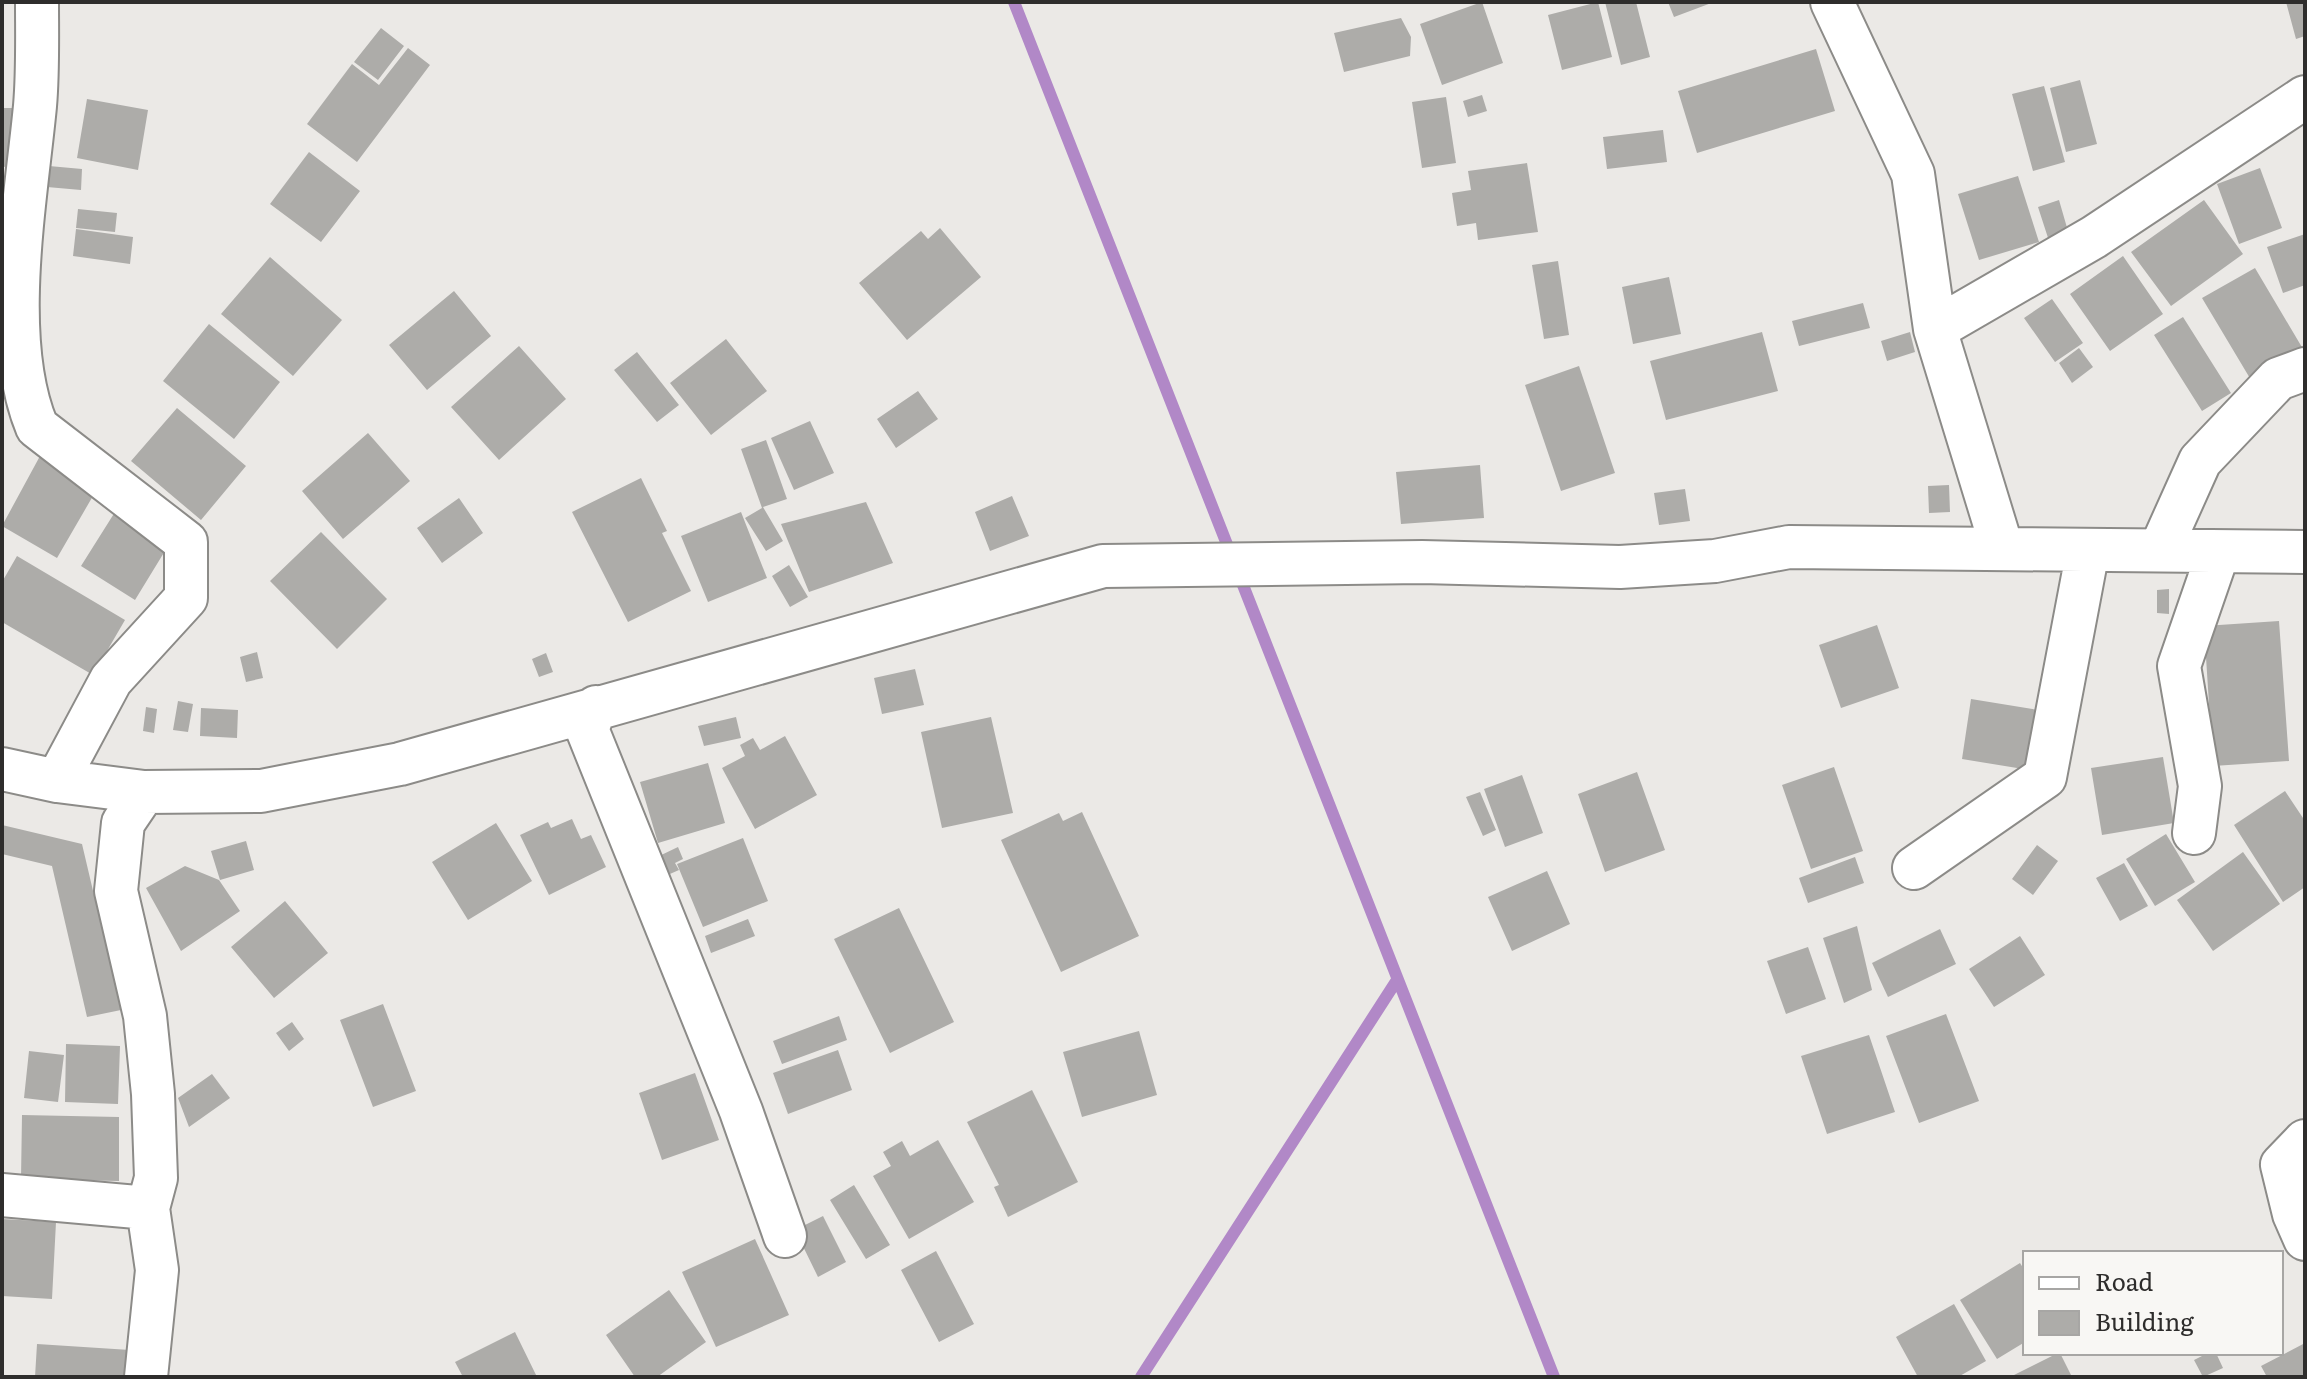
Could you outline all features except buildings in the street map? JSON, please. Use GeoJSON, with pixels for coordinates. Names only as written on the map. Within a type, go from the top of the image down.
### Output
{"type":"FeatureCollection","features":[{"type":"Feature","properties":{"kind":"street"},"geometry":{"type":"LineString","coordinates":[[37,2],[36,101],[17,282],[25,400],[37,427],[186,542],[186,598],[111,680],[57,781]]}},
{"type":"Feature","properties":{"kind":"street"},"geometry":{"type":"LineString","coordinates":[[1832,2],[1913,174],[1935,329],[2002,548]]}},
{"type":"Feature","properties":{"kind":"street"},"geometry":{"type":"LineString","coordinates":[[1935,329],[2094,237],[2305,97]]}},
{"type":"Feature","properties":{"kind":"street"},"geometry":{"type":"LineString","coordinates":[[2160,550],[2200,461],[2278,379],[2305,369]]}},
{"type":"Feature","properties":{"kind":"street"},"geometry":{"type":"LineString","coordinates":[[2,769],[57,781],[144,792],[261,791],[400,764],[1103,566],[1422,562],[1620,567],[1715,561],[1789,547],[2305,552]]}},
{"type":"Feature","properties":{"kind":"street"},"geometry":{"type":"LineString","coordinates":[[1914,868],[2045,777],[2088,550]]}},
{"type":"Feature","properties":{"kind":"street"},"geometry":{"type":"LineString","coordinates":[[2194,833],[2200,786],[2179,666],[2218,553]]}},
{"type":"Feature","properties":{"kind":"street"},"geometry":{"type":"LineString","coordinates":[[596,707],[587,729],[718,1053],[785,1236]]}},
{"type":"Feature","properties":{"kind":"street"},"geometry":{"type":"LineString","coordinates":[[144,792],[123,823],[116,891],[145,1016],[156,1178],[148,1208],[157,1270],[146,1346],[146,1377]]}},
{"type":"Feature","properties":{"kind":"street"},"geometry":{"type":"LineString","coordinates":[[2305,1141],[2282,1165],[2294,1214],[2305,1239]]}},
{"type":"Feature","properties":{"kind":"street"},"geometry":{"type":"LineString","coordinates":[[2,1195],[148,1208]]}},
{"type":"Feature","properties":{"kind":"waterway"},"geometry":{"type":"LineString","coordinates":[[1014,2],[1554,1377]]}},
{"type":"Feature","properties":{"kind":"waterway"},"geometry":{"type":"LineString","coordinates":[[1141,1377],[1397,980]]}}]}
